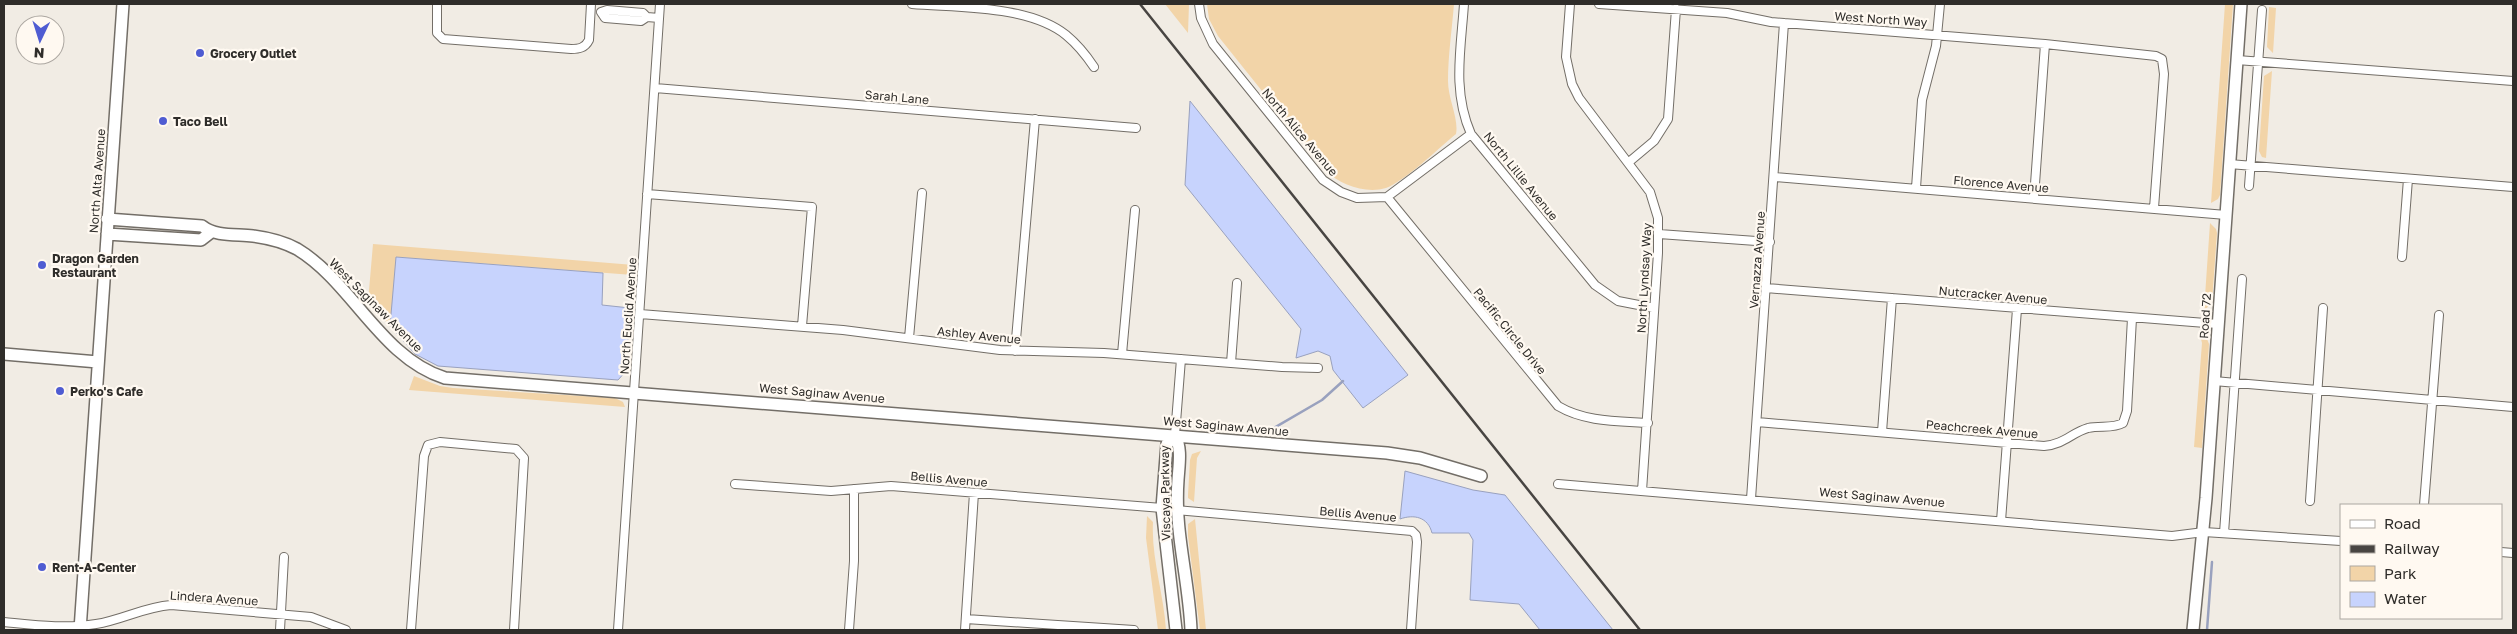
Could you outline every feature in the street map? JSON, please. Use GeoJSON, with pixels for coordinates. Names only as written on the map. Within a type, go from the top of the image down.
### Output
{"type":"FeatureCollection","features":[{"type":"Feature","properties":{"kind":"street","name":"North Alta Avenue"},"geometry":{"type":"LineString","coordinates":[[80,628],[123,4]]}},
{"type":"Feature","properties":{"kind":"street"},"geometry":{"type":"LineString","coordinates":[[437,4],[437,33],[443,39],[570,50],[586,45],[589,40],[591,8],[601,12],[607,10],[643,13],[647,17],[659,18]]}},
{"type":"Feature","properties":{"kind":"street","name":"North Euclid Avenue"},"geometry":{"type":"LineString","coordinates":[[618,630],[660,4]]}},
{"type":"Feature","properties":{"kind":"street"},"geometry":{"type":"LineString","coordinates":[[912,4],[1023,15],[1045,23],[1065,34],[1082,50],[1094,67]]}},
{"type":"Feature","properties":{"kind":"street","name":"North Alice Avenue"},"geometry":{"type":"LineString","coordinates":[[1199,4],[1201,18],[1213,44],[1323,180],[1342,192],[1357,198],[1387,198]]}},
{"type":"Feature","properties":{"kind":"street","name":"North Lillie Avenue"},"geometry":{"type":"LineString","coordinates":[[1464,4],[1459,88],[1461,110],[1471,134],[1595,285],[1618,301],[1654,308]]}},
{"type":"Feature","properties":{"kind":"street","name":"North Lyndsay Way"},"geometry":{"type":"LineString","coordinates":[[1570,4],[1566,57],[1572,84],[1582,103],[1629,162],[1655,202],[1659,234],[1642,492]]}},
{"type":"Feature","properties":{"kind":"street","name":"West North Way"},"geometry":{"type":"LineString","coordinates":[[1598,4],[1727,13],[1784,23],[2148,54],[2162,59],[2164,74],[2154,208]]}},
{"type":"Feature","properties":{"kind":"street"},"geometry":{"type":"LineString","coordinates":[[1916,188],[1922,100],[1934,57],[1940,4]]}},
{"type":"Feature","properties":{"kind":"street","name":"Road 72"},"geometry":{"type":"LineString","coordinates":[[2193,630],[2204,532],[2240,4]]}},
{"type":"Feature","properties":{"kind":"street"},"geometry":{"type":"LineString","coordinates":[[1629,162],[1654,141],[1668,119],[1671,104],[1676,9]]}},
{"type":"Feature","properties":{"kind":"street"},"geometry":{"type":"LineString","coordinates":[[2249,186],[2262,10]]}},
{"type":"Feature","properties":{"kind":"street","name":"Vernazza Avenue"},"geometry":{"type":"LineString","coordinates":[[1751,499],[1784,23]]}},
{"type":"Feature","properties":{"kind":"street"},"geometry":{"type":"LineString","coordinates":[[2034,198],[2045,44]]}},
{"type":"Feature","properties":{"kind":"street"},"geometry":{"type":"LineString","coordinates":[[2237,60],[2513,81]]}},
{"type":"Feature","properties":{"kind":"street","name":"Sarah Lane"},"geometry":{"type":"LineString","coordinates":[[655,88],[1136,128]]}},
{"type":"Feature","properties":{"kind":"street"},"geometry":{"type":"LineString","coordinates":[[1015,351],[1035,120]]}},
{"type":"Feature","properties":{"kind":"street"},"geometry":{"type":"LineString","coordinates":[[1387,198],[1471,134]]}},
{"type":"Feature","properties":{"kind":"street"},"geometry":{"type":"LineString","coordinates":[[2229,164],[2513,187]]}},
{"type":"Feature","properties":{"kind":"street","name":"Florence Avenue"},"geometry":{"type":"LineString","coordinates":[[1774,177],[2226,215]]}},
{"type":"Feature","properties":{"kind":"street"},"geometry":{"type":"LineString","coordinates":[[2402,257],[2408,179]]}},
{"type":"Feature","properties":{"kind":"street"},"geometry":{"type":"LineString","coordinates":[[909,338],[922,193]]}},
{"type":"Feature","properties":{"kind":"street"},"geometry":{"type":"LineString","coordinates":[[648,194],[812,207],[802,326]]}},
{"type":"Feature","properties":{"kind":"street","name":"Pacific Circle Drive"},"geometry":{"type":"LineString","coordinates":[[1387,198],[1558,406],[1569,413],[1584,417],[1648,423]]}},
{"type":"Feature","properties":{"kind":"street"},"geometry":{"type":"LineString","coordinates":[[1122,354],[1135,210]]}},
{"type":"Feature","properties":{"kind":"street","name":"West Saginaw Avenue"},"geometry":{"type":"LineString","coordinates":[[107,220],[202,226],[210,232],[264,238],[298,250],[336,284],[404,356],[431,373],[445,378],[633,391],[1404,455],[1481,476]]}},
{"type":"Feature","properties":{"kind":"street","name":"West Saginaw Avenue"},"geometry":{"type":"LineString","coordinates":[[107,234],[201,240],[210,232]]}},
{"type":"Feature","properties":{"kind":"street"},"geometry":{"type":"LineString","coordinates":[[1659,234],[1770,242]]}},
{"type":"Feature","properties":{"kind":"street"},"geometry":{"type":"LineString","coordinates":[[2224,533],[2242,279]]}},
{"type":"Feature","properties":{"kind":"street"},"geometry":{"type":"LineString","coordinates":[[1230,363],[1237,283]]}},
{"type":"Feature","properties":{"kind":"street","name":"Nutcracker Avenue"},"geometry":{"type":"LineString","coordinates":[[1766,288],[2218,324]]}},
{"type":"Feature","properties":{"kind":"street"},"geometry":{"type":"LineString","coordinates":[[1882,432],[1892,298]]}},
{"type":"Feature","properties":{"kind":"street"},"geometry":{"type":"LineString","coordinates":[[2310,501],[2319,390],[2323,308]]}},
{"type":"Feature","properties":{"kind":"street"},"geometry":{"type":"LineString","coordinates":[[2001,521],[2017,309]]}},
{"type":"Feature","properties":{"kind":"street","name":"Ashley Avenue"},"geometry":{"type":"LineString","coordinates":[[640,314],[802,326],[1015,351],[1122,354],[1318,368]]}},
{"type":"Feature","properties":{"kind":"street"},"geometry":{"type":"LineString","coordinates":[[2424,504],[2439,315]]}},
{"type":"Feature","properties":{"kind":"street","name":"Peachcreek Avenue"},"geometry":{"type":"LineString","coordinates":[[1757,422],[2044,446],[2055,445],[2090,428],[2118,426],[2123,423],[2127,411],[2132,318]]}},
{"type":"Feature","properties":{"kind":"street"},"geometry":{"type":"LineString","coordinates":[[4,354],[98,362]]}},
{"type":"Feature","properties":{"kind":"street"},"geometry":{"type":"LineString","coordinates":[[1175,435],[1181,359]]}},
{"type":"Feature","properties":{"kind":"street"},"geometry":{"type":"LineString","coordinates":[[2214,381],[2513,407]]}},
{"type":"Feature","properties":{"kind":"street","name":"Viscaya Parkway"},"geometry":{"type":"LineString","coordinates":[[1176,630],[1162,508],[1167,444],[1175,435],[1180,445],[1176,510],[1190,630]]}},
{"type":"Feature","properties":{"kind":"street"},"geometry":{"type":"LineString","coordinates":[[411,630],[424,456],[428,445],[440,442],[509,448],[522,453],[525,464],[514,630]]}},
{"type":"Feature","properties":{"kind":"street","name":"Bellis Avenue"},"geometry":{"type":"LineString","coordinates":[[735,484],[819,491],[891,486],[1162,508]]}},
{"type":"Feature","properties":{"kind":"street","name":"West Saginaw Avenue"},"geometry":{"type":"LineString","coordinates":[[1558,484],[2172,536],[2204,532],[2340,541]]}},
{"type":"Feature","properties":{"kind":"street"},"geometry":{"type":"LineString","coordinates":[[849,630],[854,561],[854,489]]}},
{"type":"Feature","properties":{"kind":"street"},"geometry":{"type":"LineString","coordinates":[[965,630],[974,493]]}},
{"type":"Feature","properties":{"kind":"street","name":"Bellis Avenue"},"geometry":{"type":"LineString","coordinates":[[1176,510],[1405,529],[1416,535],[1417,551],[1411,630]]}},
{"type":"Feature","properties":{"kind":"street"},"geometry":{"type":"LineString","coordinates":[[280,630],[284,557]]}},
{"type":"Feature","properties":{"kind":"street"},"geometry":{"type":"LineString","coordinates":[[1174,601],[1180,610],[1182,630]]}},
{"type":"Feature","properties":{"kind":"street","name":"Lindera Avenue"},"geometry":{"type":"LineString","coordinates":[[4,622],[80,628],[157,606],[171,605],[311,617],[346,630]]}},
{"type":"Feature","properties":{"kind":"street"},"geometry":{"type":"LineString","coordinates":[[966,619],[1134,630]]}},
{"type":"Feature","properties":{"kind":"green space"},"geometry":{"type":"Polygon","coordinates":[[[1165,4],[1189,4],[1188,33],[1165,4]]]}},
{"type":"Feature","properties":{"kind":"green space"},"geometry":{"type":"Polygon","coordinates":[[[1207,4],[1454,4],[1448,81],[1457,128],[1456,134],[1403,179],[1386,188],[1378,190],[1362,189],[1338,180],[1326,171],[1218,36],[1209,19],[1207,4]]]}},
{"type":"Feature","properties":{"kind":"green space"},"geometry":{"type":"Polygon","coordinates":[[[2225,4],[2233,4],[2220,195],[2218,199],[2211,203],[2225,4]]]}},
{"type":"Feature","properties":{"kind":"green space"},"geometry":{"type":"Polygon","coordinates":[[[2269,7],[2276,8],[2273,53],[2267,47],[2269,7]]]}},
{"type":"Feature","properties":{"kind":"green space"},"geometry":{"type":"Polygon","coordinates":[[[2272,71],[2266,158],[2262,157],[2259,151],[2264,76],[2272,71]]]}},
{"type":"Feature","properties":{"kind":"green space"},"geometry":{"type":"Polygon","coordinates":[[[2210,223],[2217,233],[2212,302],[2204,311],[2210,223]]]}},
{"type":"Feature","properties":{"kind":"green space"},"geometry":{"type":"Polygon","coordinates":[[[373,244],[634,265],[633,275],[397,257],[390,326],[368,302],[373,244]]]}},
{"type":"Feature","properties":{"kind":"green space"},"geometry":{"type":"Polygon","coordinates":[[[2199,331],[2205,334],[2209,344],[2202,448],[2194,447],[2202,343],[2199,331]]]}},
{"type":"Feature","properties":{"kind":"green space"},"geometry":{"type":"Polygon","coordinates":[[[414,376],[440,386],[453,388],[615,398],[623,402],[625,407],[409,390],[414,376]]]}},
{"type":"Feature","properties":{"kind":"green space"},"geometry":{"type":"Polygon","coordinates":[[[1201,451],[1197,458],[1194,502],[1188,498],[1190,460],[1192,454],[1201,451]]]}},
{"type":"Feature","properties":{"kind":"green space"},"geometry":{"type":"Polygon","coordinates":[[[1147,516],[1153,522],[1154,549],[1166,630],[1158,630],[1146,538],[1147,516]]]}},
{"type":"Feature","properties":{"kind":"green space"},"geometry":{"type":"Polygon","coordinates":[[[1195,519],[1206,630],[1200,630],[1188,536],[1188,524],[1195,519]]]}},
{"type":"Feature","properties":{"kind":"water"},"geometry":{"type":"Polygon","coordinates":[[[1190,101],[1408,375],[1363,408],[1333,370],[1330,356],[1318,351],[1296,358],[1301,329],[1185,185],[1190,101]]]}},
{"type":"Feature","properties":{"kind":"water"},"geometry":{"type":"Polygon","coordinates":[[[396,257],[603,273],[602,305],[630,308],[626,371],[618,380],[438,366],[415,354],[390,326],[396,257]]]}},
{"type":"Feature","properties":{"kind":"water"},"geometry":{"type":"Polygon","coordinates":[[[1405,471],[1473,490],[1505,495],[1613,630],[1540,630],[1519,604],[1470,600],[1473,540],[1469,533],[1432,533],[1427,523],[1420,518],[1400,519],[1405,471]]]}},
{"type":"Feature","properties":{"kind":"waterway"},"geometry":{"type":"LineString","coordinates":[[1267,432],[1322,400],[1343,381]]}},
{"type":"Feature","properties":{"kind":"waterway"},"geometry":{"type":"LineString","coordinates":[[2207,630],[2212,562]]}},
{"type":"Feature","properties":{"kind":"railway"},"geometry":{"type":"LineString","coordinates":[[1140,4],[1640,630]]}},
{"type":"Feature","properties":{"kind":"place","name":"Grocery Outlet"},"geometry":{"type":"Point","coordinates":[200,53]}},
{"type":"Feature","properties":{"kind":"place","name":"Taco Bell"},"geometry":{"type":"Point","coordinates":[163,121]}},
{"type":"Feature","properties":{"kind":"place","name":"Dragon Garden Restaurant"},"geometry":{"type":"Point","coordinates":[42,265]}},
{"type":"Feature","properties":{"kind":"place","name":"Perko's Cafe"},"geometry":{"type":"Point","coordinates":[60,391]}},
{"type":"Feature","properties":{"kind":"place","name":"Rent-A-Center"},"geometry":{"type":"Point","coordinates":[42,567]}}]}
